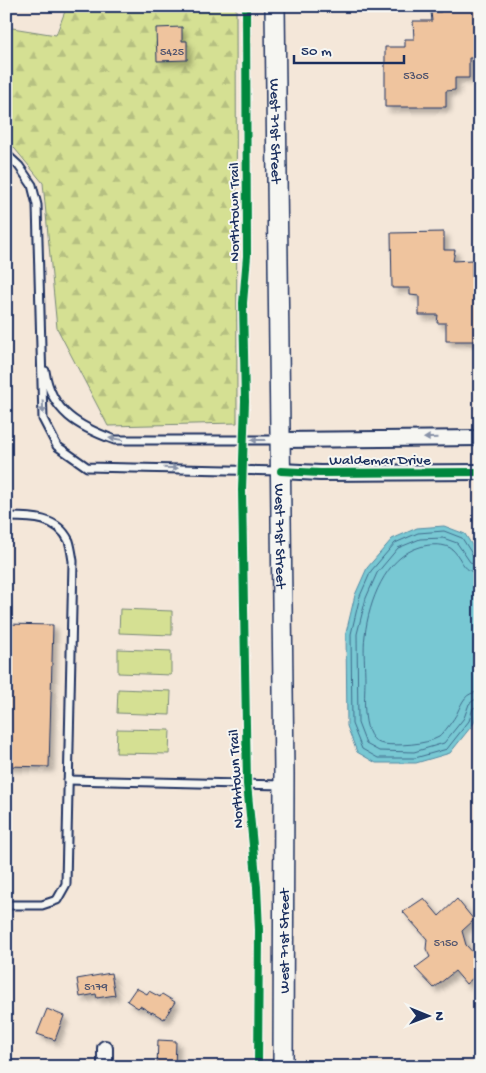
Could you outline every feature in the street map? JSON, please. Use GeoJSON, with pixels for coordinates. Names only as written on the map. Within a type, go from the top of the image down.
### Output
{"type":"FeatureCollection","features":[{"type":"Feature","properties":{"kind":"main road","name":"West 71st Street"},"geometry":{"type":"LineString","coordinates":[[276,6],[284,785],[283,1067]]}},
{"type":"Feature","properties":{"kind":"street","name":"Waldemar Drive"},"geometry":{"type":"LineString","coordinates":[[281,440],[480,438]]}},
{"type":"Feature","properties":{"kind":"street","name":"Waldemar Drive"},"geometry":{"type":"LineString","coordinates":[[281,471],[320,473],[480,472]]}},
{"type":"Feature","properties":{"kind":"street"},"geometry":{"type":"LineString","coordinates":[[105,1067],[106,1048]]}},
{"type":"Feature","properties":{"kind":"lane"},"geometry":{"type":"LineString","coordinates":[[6,154],[32,185],[38,205],[43,419],[57,446],[87,467],[281,471]]}},
{"type":"Feature","properties":{"kind":"lane"},"geometry":{"type":"LineString","coordinates":[[40,341],[47,384],[61,410],[89,431],[115,440],[281,440]]}},
{"type":"Feature","properties":{"kind":"lane"},"geometry":{"type":"LineString","coordinates":[[6,517],[41,518],[58,526],[69,542],[73,561],[66,884],[57,900],[42,905],[6,905]]}},
{"type":"Feature","properties":{"kind":"lane"},"geometry":{"type":"LineString","coordinates":[[68,780],[284,785]]}},
{"type":"Feature","properties":{"kind":"green space"},"geometry":{"type":"Polygon","coordinates":[[[67,6],[236,6],[237,423],[108,426],[57,328],[43,183],[6,138],[6,27],[56,35],[67,6]]]}},
{"type":"Feature","properties":{"kind":"green space"},"geometry":{"type":"Polygon","coordinates":[[[120,609],[172,611],[172,635],[119,633],[120,609]]]}},
{"type":"Feature","properties":{"kind":"green space"},"geometry":{"type":"Polygon","coordinates":[[[118,649],[171,651],[171,675],[118,673],[118,649]]]}},
{"type":"Feature","properties":{"kind":"green space"},"geometry":{"type":"Polygon","coordinates":[[[118,689],[171,691],[170,715],[117,713],[118,689]]]}},
{"type":"Feature","properties":{"kind":"green space"},"geometry":{"type":"Polygon","coordinates":[[[117,729],[170,730],[169,754],[116,753],[117,729]]]}},
{"type":"Feature","properties":{"kind":"water"},"geometry":{"type":"Polygon","coordinates":[[[444,526],[465,534],[478,555],[480,571],[480,703],[474,723],[450,753],[416,763],[376,763],[357,752],[347,726],[346,633],[355,595],[367,568],[392,539],[417,528],[444,526]]]}},
{"type":"Feature","properties":{"kind":"building"},"geometry":{"type":"Polygon","coordinates":[[[441,6],[480,6],[480,49],[477,49],[477,58],[469,58],[469,78],[455,78],[455,90],[446,91],[446,107],[385,107],[385,47],[405,47],[405,39],[414,39],[413,21],[432,21],[431,12],[441,12],[441,6]]]}},
{"type":"Feature","properties":{"kind":"building"},"geometry":{"type":"Polygon","coordinates":[[[182,27],[182,41],[187,41],[187,60],[157,61],[156,28],[182,27]]]}},
{"type":"Feature","properties":{"kind":"building"},"geometry":{"type":"Polygon","coordinates":[[[444,232],[444,250],[455,250],[453,261],[472,260],[472,277],[480,277],[480,341],[446,341],[446,323],[437,323],[438,315],[419,315],[419,296],[410,295],[410,288],[392,288],[391,233],[444,232]]]}},
{"type":"Feature","properties":{"kind":"building"},"geometry":{"type":"Polygon","coordinates":[[[6,624],[53,625],[49,767],[6,766],[6,624]]]}},
{"type":"Feature","properties":{"kind":"building"},"geometry":{"type":"Polygon","coordinates":[[[424,898],[439,916],[457,899],[474,920],[462,931],[466,945],[480,960],[480,972],[466,984],[455,971],[434,988],[415,968],[430,957],[426,949],[427,939],[403,912],[424,898]]]}},
{"type":"Feature","properties":{"kind":"building"},"geometry":{"type":"Polygon","coordinates":[[[111,973],[115,995],[97,998],[96,994],[80,997],[77,979],[111,973]]]}},
{"type":"Feature","properties":{"kind":"building"},"geometry":{"type":"Polygon","coordinates":[[[136,988],[147,994],[149,991],[160,997],[162,994],[175,1002],[164,1019],[127,1001],[136,988]]]}},
{"type":"Feature","properties":{"kind":"building"},"geometry":{"type":"Polygon","coordinates":[[[47,1009],[64,1016],[55,1040],[37,1034],[47,1009]]]}},
{"type":"Feature","properties":{"kind":"building"},"geometry":{"type":"Polygon","coordinates":[[[158,1040],[176,1041],[175,1067],[157,1067],[158,1040]]]}},
{"type":"Feature","properties":{"kind":"cycle path","name":"Northtown Trail"},"geometry":{"type":"LineString","coordinates":[[246,6],[247,256],[243,303],[245,401],[242,490],[247,784],[257,887],[259,930],[258,1067]]}},
{"type":"Feature","properties":{"kind":"cycle path"},"geometry":{"type":"LineString","coordinates":[[281,471],[320,473],[480,472]]}}]}
